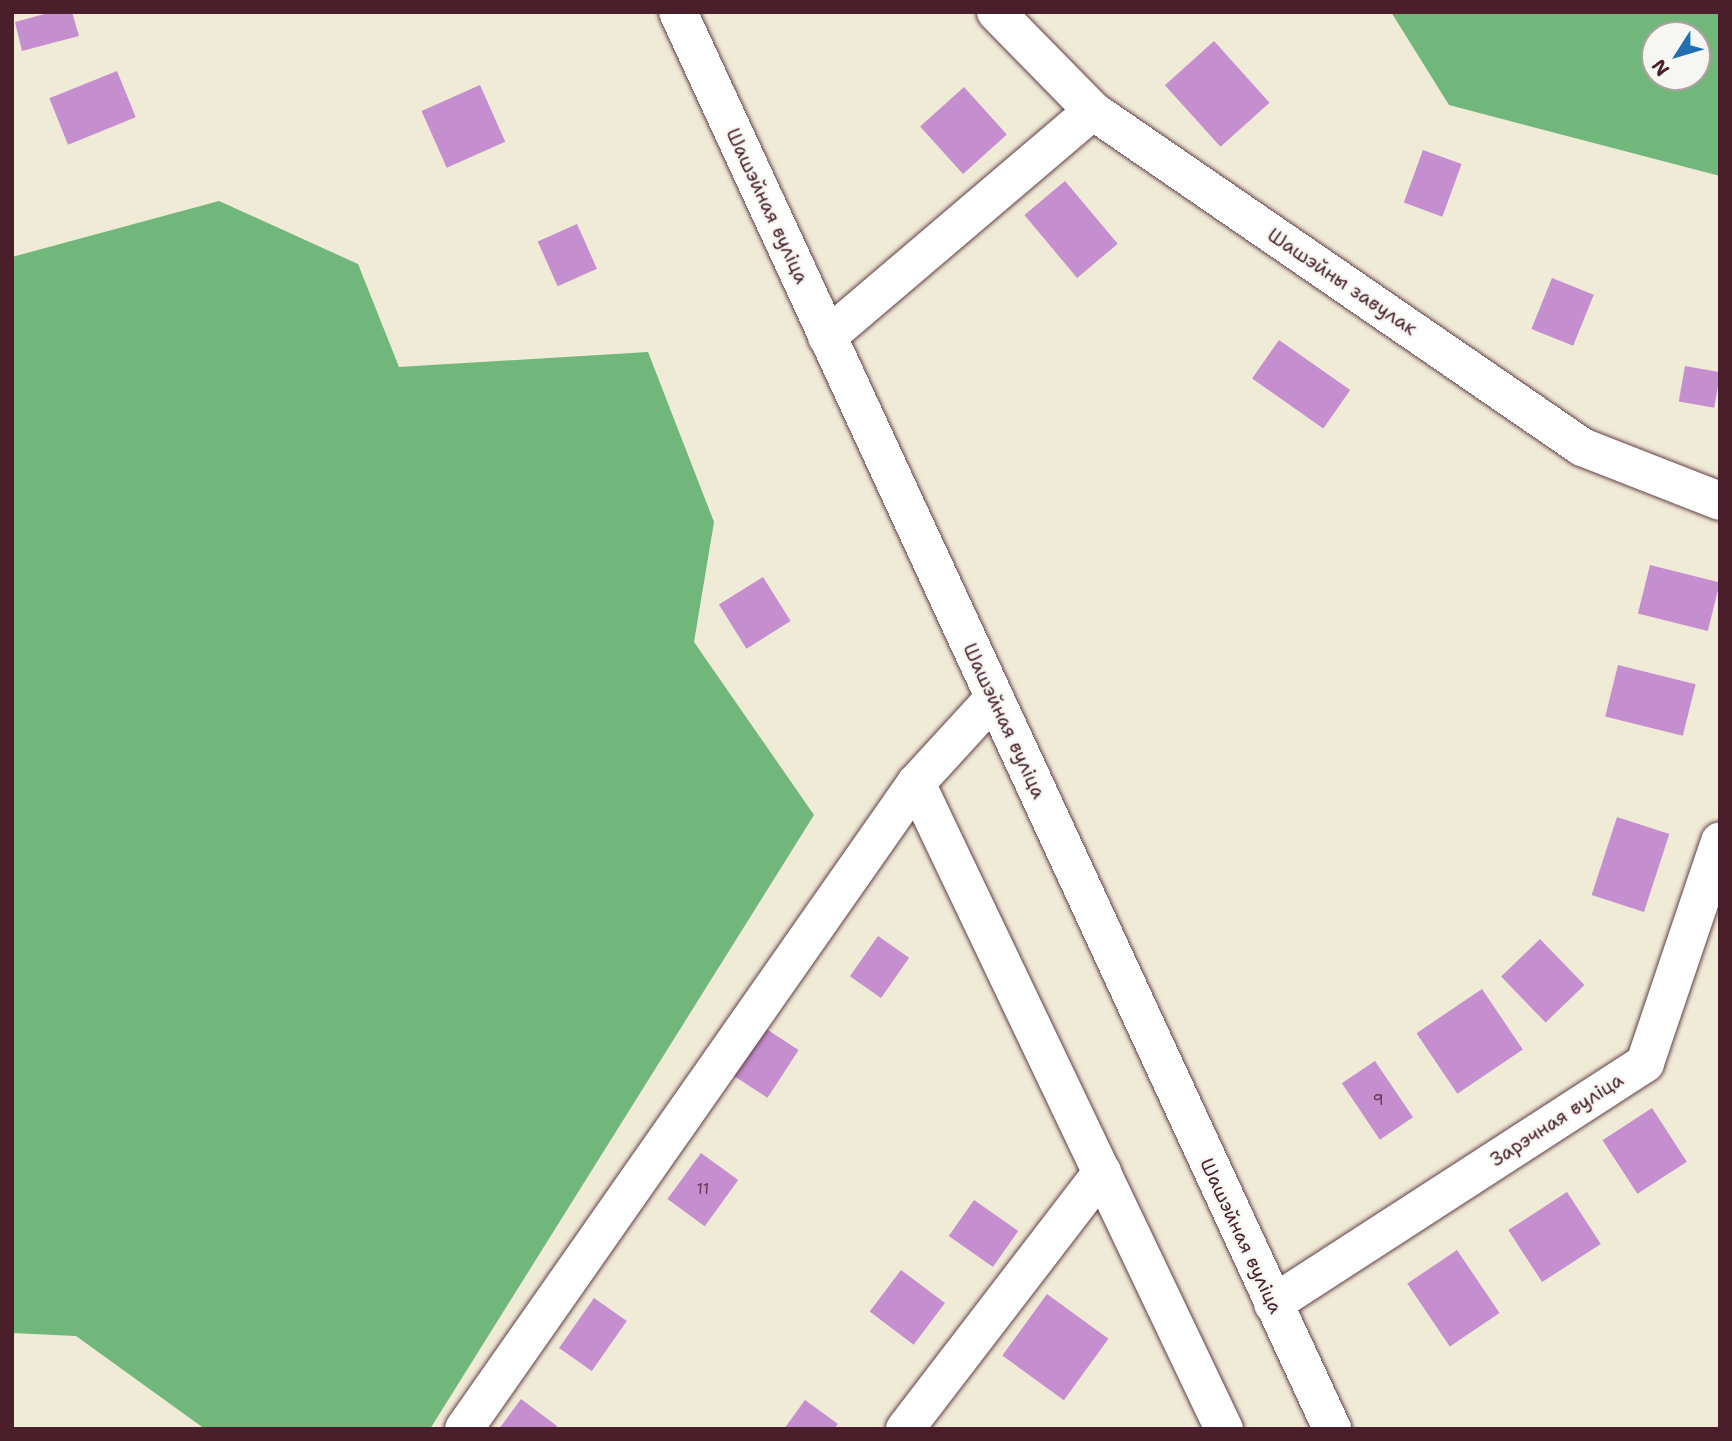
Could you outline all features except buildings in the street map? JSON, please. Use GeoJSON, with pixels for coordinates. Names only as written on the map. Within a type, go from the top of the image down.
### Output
{"type":"FeatureCollection","features":[{"type":"Feature","properties":{"kind":"main road","name":"Шашэйная вуліца"},"geometry":{"type":"LineString","coordinates":[[678,12],[1332,1429]]}},
{"type":"Feature","properties":{"kind":"main road","name":"Шашэйны завулак"},"geometry":{"type":"LineString","coordinates":[[996,12],[1093,111],[1582,447],[1720,501]]}},
{"type":"Feature","properties":{"kind":"main road"},"geometry":{"type":"LineString","coordinates":[[828,337],[1093,111]]}},
{"type":"Feature","properties":{"kind":"main road"},"geometry":{"type":"LineString","coordinates":[[464,1429],[916,783],[993,698]]}},
{"type":"Feature","properties":{"kind":"main road"},"geometry":{"type":"LineString","coordinates":[[916,783],[1224,1429]]}},
{"type":"Feature","properties":{"kind":"main road","name":"Зарэчная вуліца"},"geometry":{"type":"LineString","coordinates":[[1273,1304],[1646,1063],[1720,841]]}},
{"type":"Feature","properties":{"kind":"main road"},"geometry":{"type":"LineString","coordinates":[[905,1429],[1102,1172]]}},
{"type":"Feature","properties":{"kind":"green space"},"geometry":{"type":"Polygon","coordinates":[[[1391,12],[1720,12],[1720,176],[1449,105],[1391,12]]]}},
{"type":"Feature","properties":{"kind":"green space"},"geometry":{"type":"Polygon","coordinates":[[[219,201],[358,264],[399,367],[648,352],[714,522],[694,642],[814,815],[430,1429],[205,1429],[76,1336],[12,1333],[12,257],[219,201]]]}}]}
